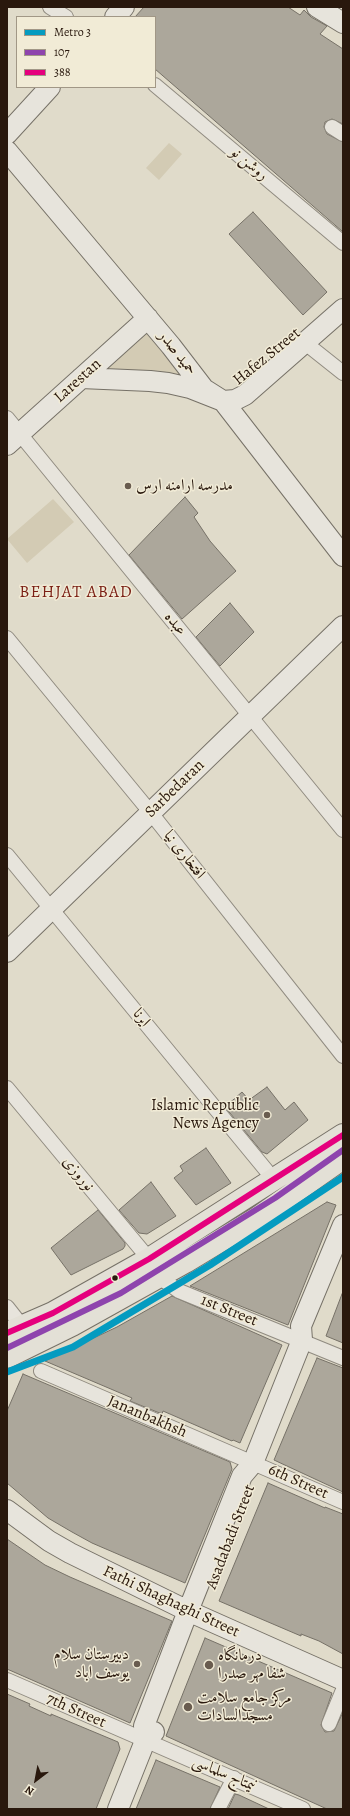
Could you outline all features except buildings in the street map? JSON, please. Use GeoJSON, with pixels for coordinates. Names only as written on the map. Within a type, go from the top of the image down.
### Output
{"type":"FeatureCollection","features":[{"type":"Feature","properties":{"kind":"main road"},"geometry":{"type":"LineString","coordinates":[[116,16],[124,7]]}},
{"type":"Feature","properties":{"kind":"main road"},"geometry":{"type":"LineString","coordinates":[[317,7],[343,24]]}},
{"type":"Feature","properties":{"kind":"main road"},"geometry":{"type":"LineString","coordinates":[[7,134],[49,88]]}},
{"type":"Feature","properties":{"kind":"main road","name":"حمید صدر"},"geometry":{"type":"LineString","coordinates":[[7,151],[148,318],[207,392],[223,401],[343,556]]}},
{"type":"Feature","properties":{"kind":"main road","name":"Hafez Street"},"geometry":{"type":"LineString","coordinates":[[223,401],[235,400],[245,395],[343,295]]}},
{"type":"Feature","properties":{"kind":"main road","name":"Hafez Street"},"geometry":{"type":"LineString","coordinates":[[171,346],[190,358],[219,386],[229,388],[239,385],[300,338],[343,309]]}},
{"type":"Feature","properties":{"kind":"main road","name":"Larestan"},"geometry":{"type":"LineString","coordinates":[[14,439],[148,318]]}},
{"type":"Feature","properties":{"kind":"main road"},"geometry":{"type":"LineString","coordinates":[[81,378],[168,383],[190,388],[223,401]]}},
{"type":"Feature","properties":{"kind":"main road","name":"Sarbedaran"},"geometry":{"type":"LineString","coordinates":[[7,952],[343,626]]}},
{"type":"Feature","properties":{"kind":"main road"},"geometry":{"type":"LineString","coordinates":[[7,1357],[72,1325],[274,1181],[343,1136]]}},
{"type":"Feature","properties":{"kind":"main road"},"geometry":{"type":"LineString","coordinates":[[15,1330],[68,1305],[154,1268],[256,1219],[343,1158]]}},
{"type":"Feature","properties":{"kind":"main road","name":"Asadabadi Street"},"geometry":{"type":"LineString","coordinates":[[118,1809],[145,1741],[144,1726],[194,1614],[242,1476],[253,1462],[302,1340],[301,1326],[343,1224]]}},
{"type":"Feature","properties":{"kind":"main road"},"geometry":{"type":"LineString","coordinates":[[302,1340],[314,1331],[343,1258]]}},
{"type":"Feature","properties":{"kind":"main road","name":"Fathi Shaghaghi Street"},"geometry":{"type":"LineString","coordinates":[[7,1510],[49,1541],[70,1553],[194,1614],[343,1680]]}},
{"type":"Feature","properties":{"kind":"street"},"geometry":{"type":"LineString","coordinates":[[50,7],[64,16]]}},
{"type":"Feature","properties":{"kind":"street","name":"روشن نو"},"geometry":{"type":"LineString","coordinates":[[156,86],[343,243]]}},
{"type":"Feature","properties":{"kind":"street"},"geometry":{"type":"LineString","coordinates":[[300,338],[343,373]]}},
{"type":"Feature","properties":{"kind":"street","name":"عبده"},"geometry":{"type":"LineString","coordinates":[[7,418],[14,439],[250,716],[343,830]]}},
{"type":"Feature","properties":{"kind":"street","name":"افتخاری نیا"},"geometry":{"type":"LineString","coordinates":[[7,638],[151,813],[343,1056]]}},
{"type":"Feature","properties":{"kind":"street","name":"ايرنا"},"geometry":{"type":"LineString","coordinates":[[7,855],[274,1181]]}},
{"type":"Feature","properties":{"kind":"street","name":"نوروزی"},"geometry":{"type":"LineString","coordinates":[[7,1088],[154,1268]]}},
{"type":"Feature","properties":{"kind":"street","name":"1st Street"},"geometry":{"type":"LineString","coordinates":[[154,1268],[179,1291],[343,1358]]}},
{"type":"Feature","properties":{"kind":"street"},"geometry":{"type":"LineString","coordinates":[[7,1307],[15,1330]]}},
{"type":"Feature","properties":{"kind":"street","name":"Jananbakhsh"},"geometry":{"type":"LineString","coordinates":[[41,1371],[253,1462]]}},
{"type":"Feature","properties":{"kind":"street","name":"6th Street"},"geometry":{"type":"LineString","coordinates":[[253,1462],[343,1502]]}},
{"type":"Feature","properties":{"kind":"street","name":"7th Street"},"geometry":{"type":"LineString","coordinates":[[7,1680],[145,1741]]}},
{"type":"Feature","properties":{"kind":"street"},"geometry":{"type":"LineString","coordinates":[[329,1724],[343,1690]]}},
{"type":"Feature","properties":{"kind":"street","name":"نیمتاج سلماسی"},"geometry":{"type":"LineString","coordinates":[[145,1741],[303,1809]]}},
{"type":"Feature","properties":{"kind":"street"},"geometry":{"type":"LineString","coordinates":[[218,1809],[234,1778]]}},
{"type":"Feature","properties":{"kind":"shaded area"},"geometry":{"type":"Polygon","coordinates":[[[169,143],[182,154],[159,180],[146,168],[169,143]]]}},
{"type":"Feature","properties":{"kind":"shaded area"},"geometry":{"type":"Polygon","coordinates":[[[150,331],[189,384],[97,378],[150,331]]]}},
{"type":"Feature","properties":{"kind":"shaded area"},"geometry":{"type":"Polygon","coordinates":[[[53,499],[74,522],[27,563],[7,539],[53,499]]]}},
{"type":"Feature","properties":{"kind":"metro line","name":"3"},"geometry":{"type":"LineString","coordinates":[[7,1372],[73,1347],[210,1265],[343,1177]]}},
{"type":"Feature","properties":{"kind":"transit line","name":"388"},"geometry":{"type":"LineString","coordinates":[[7,1333],[53,1313],[149,1259],[343,1135]]}},
{"type":"Feature","properties":{"kind":"transit line","name":"107"},"geometry":{"type":"LineString","coordinates":[[7,1348],[121,1293],[275,1198],[343,1150]]}},
{"type":"Feature","properties":{"kind":"place","name":"مدرسه ارامنه ارس"},"geometry":{"type":"Point","coordinates":[128,486]}},
{"type":"Feature","properties":{"kind":"place","name":"Islamic Republic News Agency"},"geometry":{"type":"Point","coordinates":[267,1115]}},
{"type":"Feature","properties":{"kind":"place","name":"دبیرستان سلام یوسف اباد"},"geometry":{"type":"Point","coordinates":[137,1664]}},
{"type":"Feature","properties":{"kind":"place","name":"درمانگاه شفا مهر صدرا"},"geometry":{"type":"Point","coordinates":[209,1665]}},
{"type":"Feature","properties":{"kind":"place","name":"مرکز جامع سلامت مسجدالسادات"},"geometry":{"type":"Point","coordinates":[188,1707]}},
{"type":"Feature","properties":{"kind":"district","name":"BEHJAT ABAD"},"geometry":{"type":"Point","coordinates":[76,593]}}]}
